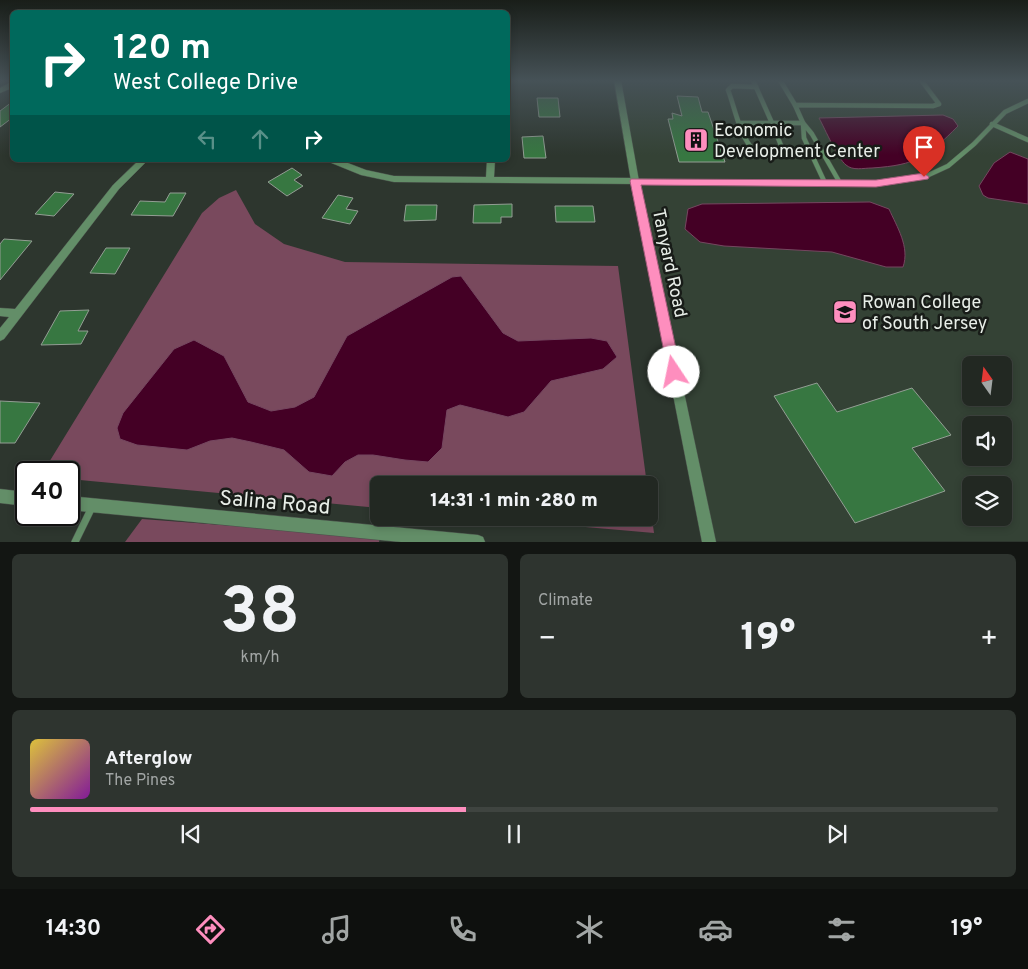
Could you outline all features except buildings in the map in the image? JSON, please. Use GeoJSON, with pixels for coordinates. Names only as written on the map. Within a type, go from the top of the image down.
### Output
{"type":"FeatureCollection","features":[{"type":"Feature","properties":{"kind":"street","name":"Tanyard Road"},"geometry":{"type":"LineString","coordinates":[[621,105],[709,542]]}},
{"type":"Feature","properties":{"kind":"street"},"geometry":{"type":"LineString","coordinates":[[0,336],[116,187],[142,162]]}},
{"type":"Feature","properties":{"kind":"street"},"geometry":{"type":"LineString","coordinates":[[337,162],[384,178],[635,181]]}},
{"type":"Feature","properties":{"kind":"street"},"geometry":{"type":"LineString","coordinates":[[490,180],[491,162]]}},
{"type":"Feature","properties":{"kind":"street"},"geometry":{"type":"LineString","coordinates":[[0,312],[17,313]]}},
{"type":"Feature","properties":{"kind":"street"},"geometry":{"type":"LineString","coordinates":[[0,496],[15,498]]}},
{"type":"Feature","properties":{"kind":"street","name":"Salina Road"},"geometry":{"type":"LineString","coordinates":[[80,504],[478,542]]}},
{"type":"Feature","properties":{"kind":"lane"},"geometry":{"type":"LineString","coordinates":[[734,105],[749,148],[760,155],[781,155],[784,153],[784,149],[764,105]]}},
{"type":"Feature","properties":{"kind":"lane"},"geometry":{"type":"LineString","coordinates":[[794,105],[803,124],[812,134],[840,183]]}},
{"type":"Feature","properties":{"kind":"lane"},"geometry":{"type":"LineString","coordinates":[[835,105],[935,105]]}},
{"type":"Feature","properties":{"kind":"lane"},"geometry":{"type":"LineString","coordinates":[[635,181],[840,183],[893,182],[924,177],[956,160],[1005,112],[1019,105]]}},
{"type":"Feature","properties":{"kind":"lane"},"geometry":{"type":"LineString","coordinates":[[740,122],[803,124]]}},
{"type":"Feature","properties":{"kind":"lane"},"geometry":{"type":"LineString","coordinates":[[803,124],[804,138],[825,183]]}},
{"type":"Feature","properties":{"kind":"lane"},"geometry":{"type":"LineString","coordinates":[[992,124],[1028,140]]}},
{"type":"Feature","properties":{"kind":"lane"},"geometry":{"type":"LineString","coordinates":[[75,542],[93,505]]}},
{"type":"Feature","properties":{"kind":"shaded area","name":"Rowan College of South Jersey"},"geometry":{"type":"Polygon","coordinates":[[[623,105],[1028,105],[1028,541],[709,541],[651,260],[623,105]]]}},
{"type":"Feature","properties":{"kind":"shaded area"},"geometry":{"type":"Polygon","coordinates":[[[943,115],[953,119],[958,126],[929,152],[911,162],[900,165],[858,169],[849,167],[843,162],[819,118],[943,115]]]}},
{"type":"Feature","properties":{"kind":"shaded area"},"geometry":{"type":"Polygon","coordinates":[[[1010,152],[1028,159],[1028,204],[988,198],[983,195],[979,186],[994,163],[1010,152]]]}},
{"type":"Feature","properties":{"kind":"shaded area"},"geometry":{"type":"Polygon","coordinates":[[[236,190],[255,224],[284,244],[345,262],[618,266],[646,476],[370,476],[370,507],[80,480],[80,461],[50,461],[202,213],[219,198],[236,190]]]}},
{"type":"Feature","properties":{"kind":"shaded area"},"geometry":{"type":"Polygon","coordinates":[[[870,202],[889,209],[904,245],[905,260],[903,267],[886,267],[832,252],[724,246],[700,242],[685,229],[688,209],[702,204],[870,202]]]}},
{"type":"Feature","properties":{"kind":"shaded area"},"geometry":{"type":"Polygon","coordinates":[[[461,276],[503,333],[518,341],[591,338],[607,341],[617,357],[603,369],[551,381],[524,412],[508,417],[460,405],[447,410],[442,448],[428,462],[358,455],[345,462],[332,476],[309,472],[284,450],[232,438],[210,441],[187,450],[137,445],[120,439],[117,428],[123,413],[174,349],[194,340],[224,356],[248,402],[271,411],[295,407],[314,397],[347,336],[452,277],[461,276]]]}},
{"type":"Feature","properties":{"kind":"shaded area"},"geometry":{"type":"Polygon","coordinates":[[[142,519],[380,537],[379,542],[125,542],[142,519]]]}},
{"type":"Feature","properties":{"kind":"shaded area"},"geometry":{"type":"Polygon","coordinates":[[[574,526],[653,526],[654,533],[574,526]]]}},
{"type":"Feature","properties":{"kind":"place","name":"Economic Development Center"},"geometry":{"type":"Point","coordinates":[696,140]}},
{"type":"Feature","properties":{"kind":"place","name":"Rowan College of South Jersey"},"geometry":{"type":"Point","coordinates":[845,312]}},
{"type":"Feature","properties":{"kind":"route"},"geometry":{"type":"LineString","coordinates":[[674,372],[635,181],[876,184],[924,177]]}}]}
